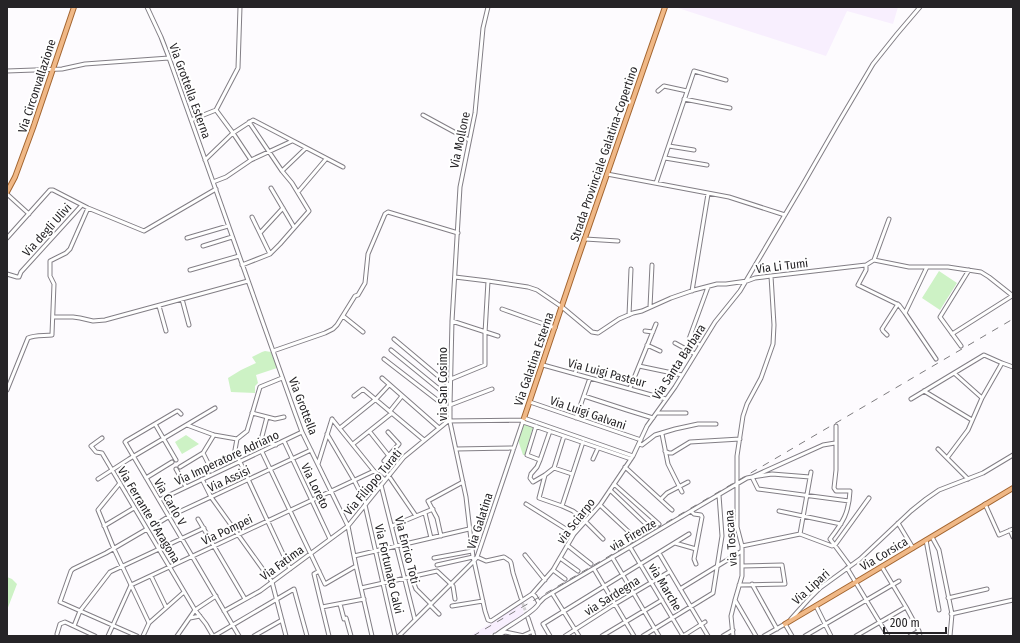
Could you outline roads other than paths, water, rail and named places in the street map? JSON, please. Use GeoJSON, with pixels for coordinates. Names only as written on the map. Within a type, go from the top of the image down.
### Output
{"type":"FeatureCollection","features":[{"type":"Feature","properties":{"kind":"main road","name":"Via Circonvallazione"},"geometry":{"type":"LineString","coordinates":[[7,193],[24,154],[74,7]]}},
{"type":"Feature","properties":{"kind":"main road","name":"Strada Provinciale Galatina-Copertino"},"geometry":{"type":"LineString","coordinates":[[562,307],[665,7]]}},
{"type":"Feature","properties":{"kind":"main road","name":"Via Galatina Esterna"},"geometry":{"type":"LineString","coordinates":[[523,420],[562,307]]}},
{"type":"Feature","properties":{"kind":"main road","name":"Via Corsica"},"geometry":{"type":"LineString","coordinates":[[785,624],[1013,488]]}},
{"type":"Feature","properties":{"kind":"street","name":"Via Grottella Esterna"},"geometry":{"type":"LineString","coordinates":[[147,7],[169,58],[213,182]]}},
{"type":"Feature","properties":{"kind":"street"},"geometry":{"type":"LineString","coordinates":[[191,120],[216,110],[238,68],[240,7]]}},
{"type":"Feature","properties":{"kind":"street","name":"Via Mollone"},"geometry":{"type":"LineString","coordinates":[[455,277],[460,187],[476,113],[483,35],[488,7]]}},
{"type":"Feature","properties":{"kind":"street","name":"Via Santa Barbara"},"geometry":{"type":"LineString","coordinates":[[632,458],[647,426],[682,375],[715,322],[747,281],[874,64],[920,7]]}},
{"type":"Feature","properties":{"kind":"street"},"geometry":{"type":"LineString","coordinates":[[7,71],[53,70],[85,64],[169,58]]}},
{"type":"Feature","properties":{"kind":"street"},"geometry":{"type":"LineString","coordinates":[[656,183],[694,71],[726,80]]}},
{"type":"Feature","properties":{"kind":"street"},"geometry":{"type":"LineString","coordinates":[[658,92],[664,86],[687,91]]}},
{"type":"Feature","properties":{"kind":"street"},"geometry":{"type":"LineString","coordinates":[[684,99],[730,108]]}},
{"type":"Feature","properties":{"kind":"street"},"geometry":{"type":"LineString","coordinates":[[216,110],[251,160]]}},
{"type":"Feature","properties":{"kind":"street"},"geometry":{"type":"LineString","coordinates":[[423,115],[469,140]]}},
{"type":"Feature","properties":{"kind":"street"},"geometry":{"type":"LineString","coordinates":[[205,160],[233,133],[253,120],[343,168]]}},
{"type":"Feature","properties":{"kind":"street"},"geometry":{"type":"LineString","coordinates":[[242,266],[270,254],[309,211],[292,182],[282,171],[249,122]]}},
{"type":"Feature","properties":{"kind":"street"},"geometry":{"type":"LineString","coordinates":[[213,182],[226,177],[251,160],[292,141]]}},
{"type":"Feature","properties":{"kind":"street"},"geometry":{"type":"LineString","coordinates":[[669,146],[694,150]]}},
{"type":"Feature","properties":{"kind":"street"},"geometry":{"type":"LineString","coordinates":[[282,171],[306,148]]}},
{"type":"Feature","properties":{"kind":"street"},"geometry":{"type":"LineString","coordinates":[[665,158],[707,165]]}},
{"type":"Feature","properties":{"kind":"street"},"geometry":{"type":"LineString","coordinates":[[298,192],[326,159]]}},
{"type":"Feature","properties":{"kind":"street"},"geometry":{"type":"LineString","coordinates":[[608,174],[729,197],[785,215]]}},
{"type":"Feature","properties":{"kind":"street","name":"Via Grottella"},"geometry":{"type":"LineString","coordinates":[[213,182],[302,432],[348,526],[372,636]]}},
{"type":"Feature","properties":{"kind":"street"},"geometry":{"type":"LineString","coordinates":[[271,188],[294,227]]}},
{"type":"Feature","properties":{"kind":"street"},"geometry":{"type":"LineString","coordinates":[[7,238],[50,190],[53,190],[88,208],[144,231],[216,190]]}},
{"type":"Feature","properties":{"kind":"street"},"geometry":{"type":"LineString","coordinates":[[7,193],[29,214]]}},
{"type":"Feature","properties":{"kind":"street"},"geometry":{"type":"LineString","coordinates":[[692,291],[708,194]]}},
{"type":"Feature","properties":{"kind":"street","name":"Via degli Ulivi"},"geometry":{"type":"LineString","coordinates":[[7,274],[19,277],[21,272],[82,205]]}},
{"type":"Feature","properties":{"kind":"street"},"geometry":{"type":"LineString","coordinates":[[7,390],[27,339],[29,337],[52,336],[54,284],[50,276],[49,263],[53,259],[70,250],[88,208]]}},
{"type":"Feature","properties":{"kind":"street"},"geometry":{"type":"LineString","coordinates":[[260,233],[283,208]]}},
{"type":"Feature","properties":{"kind":"street"},"geometry":{"type":"LineString","coordinates":[[273,351],[333,330],[355,296],[358,295],[365,284],[368,254],[385,214],[388,212],[458,233]]}},
{"type":"Feature","properties":{"kind":"street"},"geometry":{"type":"LineString","coordinates":[[252,217],[270,254]]}},
{"type":"Feature","properties":{"kind":"street"},"geometry":{"type":"LineString","coordinates":[[889,218],[874,260],[900,266],[948,267],[981,272],[1013,296],[952,334]]}},
{"type":"Feature","properties":{"kind":"street"},"geometry":{"type":"LineString","coordinates":[[188,238],[228,226]]}},
{"type":"Feature","properties":{"kind":"street"},"geometry":{"type":"LineString","coordinates":[[203,246],[232,237]]}},
{"type":"Feature","properties":{"kind":"street"},"geometry":{"type":"LineString","coordinates":[[585,239],[618,241]]}},
{"type":"Feature","properties":{"kind":"street"},"geometry":{"type":"LineString","coordinates":[[190,270],[239,256]]}},
{"type":"Feature","properties":{"kind":"street","name":"Via Li Tumi"},"geometry":{"type":"LineString","coordinates":[[562,307],[592,332],[598,333],[619,319],[671,298],[717,284],[866,265],[874,260]]}},
{"type":"Feature","properties":{"kind":"street"},"geometry":{"type":"LineString","coordinates":[[650,307],[652,265]]}},
{"type":"Feature","properties":{"kind":"street"},"geometry":{"type":"LineString","coordinates":[[866,265],[866,270],[858,285],[898,304],[936,359]]}},
{"type":"Feature","properties":{"kind":"street"},"geometry":{"type":"LineString","coordinates":[[905,313],[927,267]]}},
{"type":"Feature","properties":{"kind":"street"},"geometry":{"type":"LineString","coordinates":[[629,315],[631,269]]}},
{"type":"Feature","properties":{"kind":"street"},"geometry":{"type":"LineString","coordinates":[[961,346],[940,317],[969,270]]}},
{"type":"Feature","properties":{"kind":"street","name":"via Toscana"},"geometry":{"type":"LineString","coordinates":[[733,636],[731,616],[742,576],[742,546],[738,527],[737,456],[747,404],[761,378],[773,344],[774,325],[771,276]]}},
{"type":"Feature","properties":{"kind":"street"},"geometry":{"type":"LineString","coordinates":[[455,277],[528,287],[537,290],[562,307]]}},
{"type":"Feature","properties":{"kind":"street","name":"via San Cosimo"},"geometry":{"type":"LineString","coordinates":[[455,277],[452,321],[450,422],[463,482],[474,561]]}},
{"type":"Feature","properties":{"kind":"street"},"geometry":{"type":"LineString","coordinates":[[53,317],[73,317],[92,321],[106,320],[248,281]]}},
{"type":"Feature","properties":{"kind":"street"},"geometry":{"type":"LineString","coordinates":[[451,379],[485,365],[488,281]]}},
{"type":"Feature","properties":{"kind":"street"},"geometry":{"type":"LineString","coordinates":[[700,345],[689,339],[708,287]]}},
{"type":"Feature","properties":{"kind":"street"},"geometry":{"type":"LineString","coordinates":[[182,299],[189,325]]}},
{"type":"Feature","properties":{"kind":"street"},"geometry":{"type":"LineString","coordinates":[[887,335],[882,329],[898,304]]}},
{"type":"Feature","properties":{"kind":"street"},"geometry":{"type":"LineString","coordinates":[[160,306],[166,331]]}},
{"type":"Feature","properties":{"kind":"street"},"geometry":{"type":"LineString","coordinates":[[502,309],[555,328]]}},
{"type":"Feature","properties":{"kind":"street"},"geometry":{"type":"LineString","coordinates":[[342,316],[363,332]]}},
{"type":"Feature","properties":{"kind":"street"},"geometry":{"type":"LineString","coordinates":[[452,321],[498,336]]}},
{"type":"Feature","properties":{"kind":"street"},"geometry":{"type":"LineString","coordinates":[[630,388],[656,324]]}},
{"type":"Feature","properties":{"kind":"street"},"geometry":{"type":"LineString","coordinates":[[645,331],[653,332]]}},
{"type":"Feature","properties":{"kind":"street"},"geometry":{"type":"LineString","coordinates":[[394,339],[450,386]]}},
{"type":"Feature","properties":{"kind":"street"},"geometry":{"type":"LineString","coordinates":[[675,343],[695,354]]}},
{"type":"Feature","properties":{"kind":"street"},"geometry":{"type":"LineString","coordinates":[[648,345],[660,351]]}},
{"type":"Feature","properties":{"kind":"street"},"geometry":{"type":"LineString","coordinates":[[391,350],[450,398]]}},
{"type":"Feature","properties":{"kind":"street"},"geometry":{"type":"LineString","coordinates":[[911,399],[984,355],[1013,367]]}},
{"type":"Feature","properties":{"kind":"street"},"geometry":{"type":"LineString","coordinates":[[384,358],[450,410]]}},
{"type":"Feature","properties":{"kind":"street"},"geometry":{"type":"LineString","coordinates":[[947,458],[968,430],[982,398],[1002,362]]}},
{"type":"Feature","properties":{"kind":"street"},"geometry":{"type":"LineString","coordinates":[[575,373],[579,364]]}},
{"type":"Feature","properties":{"kind":"street","name":"Via Luigi Pasteur"},"geometry":{"type":"LineString","coordinates":[[543,365],[666,399]]}},
{"type":"Feature","properties":{"kind":"street"},"geometry":{"type":"LineString","coordinates":[[639,366],[682,375]]}},
{"type":"Feature","properties":{"kind":"street"},"geometry":{"type":"LineString","coordinates":[[954,373],[982,398]]}},
{"type":"Feature","properties":{"kind":"street"},"geometry":{"type":"LineString","coordinates":[[282,378],[260,387],[247,431],[237,439],[235,450],[290,569]]}},
{"type":"Feature","properties":{"kind":"street"},"geometry":{"type":"LineString","coordinates":[[382,378],[439,428]]}},
{"type":"Feature","properties":{"kind":"street"},"geometry":{"type":"LineString","coordinates":[[576,418],[590,378]]}},
{"type":"Feature","properties":{"kind":"street"},"geometry":{"type":"LineString","coordinates":[[340,428],[376,399],[389,385]]}},
{"type":"Feature","properties":{"kind":"street"},"geometry":{"type":"LineString","coordinates":[[354,396],[363,389],[424,440]]}},
{"type":"Feature","properties":{"kind":"street"},"geometry":{"type":"LineString","coordinates":[[450,405],[492,389]]}},
{"type":"Feature","properties":{"kind":"street"},"geometry":{"type":"LineString","coordinates":[[924,391],[972,420]]}},
{"type":"Feature","properties":{"kind":"street"},"geometry":{"type":"LineString","coordinates":[[353,444],[370,432],[391,412],[402,396]]}},
{"type":"Feature","properties":{"kind":"street"},"geometry":{"type":"LineString","coordinates":[[584,396],[653,418]]}},
{"type":"Feature","properties":{"kind":"street","name":"Via Luigi Galvani"},"geometry":{"type":"LineString","coordinates":[[530,402],[641,440]]}},
{"type":"Feature","properties":{"kind":"street"},"geometry":{"type":"LineString","coordinates":[[98,479],[133,456],[215,408]]}},
{"type":"Feature","properties":{"kind":"street"},"geometry":{"type":"LineString","coordinates":[[176,460],[155,424],[177,411],[181,414]]}},
{"type":"Feature","properties":{"kind":"street"},"geometry":{"type":"LineString","coordinates":[[657,412],[686,414]]}},
{"type":"Feature","properties":{"kind":"street"},"geometry":{"type":"LineString","coordinates":[[252,413],[275,419],[284,417]]}},
{"type":"Feature","properties":{"kind":"street"},"geometry":{"type":"LineString","coordinates":[[267,417],[262,440],[276,445]]}},
{"type":"Feature","properties":{"kind":"street"},"geometry":{"type":"LineString","coordinates":[[318,464],[332,419],[374,471],[385,480]]}},
{"type":"Feature","properties":{"kind":"street"},"geometry":{"type":"LineString","coordinates":[[450,422],[523,420],[632,458]]}},
{"type":"Feature","properties":{"kind":"street"},"geometry":{"type":"LineString","coordinates":[[523,420],[598,448],[632,458]]}},
{"type":"Feature","properties":{"kind":"street","name":"Via Galatina"},"geometry":{"type":"LineString","coordinates":[[523,420],[477,557],[474,561],[488,620],[490,621],[532,594]]}},
{"type":"Feature","properties":{"kind":"street","name":"Via Filippo Turati"},"geometry":{"type":"LineString","coordinates":[[348,526],[398,463],[439,428],[448,421],[450,422]]}},
{"type":"Feature","properties":{"kind":"street","name":"Via Carlo V"},"geometry":{"type":"LineString","coordinates":[[155,424],[125,442],[239,636]]}},
{"type":"Feature","properties":{"kind":"street"},"geometry":{"type":"LineString","coordinates":[[639,444],[642,445],[655,435],[691,425],[716,424]]}},
{"type":"Feature","properties":{"kind":"street"},"geometry":{"type":"LineString","coordinates":[[187,425],[214,435],[237,439]]}},
{"type":"Feature","properties":{"kind":"street"},"geometry":{"type":"LineString","coordinates":[[536,426],[527,455],[540,460]]}},
{"type":"Feature","properties":{"kind":"street"},"geometry":{"type":"LineString","coordinates":[[836,426],[836,470],[834,488],[836,491],[850,491],[846,514],[830,539],[888,636]]}},
{"type":"Feature","properties":{"kind":"street"},"geometry":{"type":"LineString","coordinates":[[550,431],[537,467],[531,474],[530,478],[533,482],[554,468],[564,436]]}},
{"type":"Feature","properties":{"kind":"street","name":"Via Imperatore Adriano"},"geometry":{"type":"LineString","coordinates":[[159,500],[212,473],[262,452],[302,432]]}},
{"type":"Feature","properties":{"kind":"street"},"geometry":{"type":"LineString","coordinates":[[370,432],[389,456],[398,463]]}},
{"type":"Feature","properties":{"kind":"street"},"geometry":{"type":"LineString","coordinates":[[384,461],[400,444],[388,432]]}},
{"type":"Feature","properties":{"kind":"street","name":"Via Fortunato Calvi"},"geometry":{"type":"LineString","coordinates":[[327,434],[354,480],[365,505],[395,636]]}},
{"type":"Feature","properties":{"kind":"street"},"geometry":{"type":"LineString","coordinates":[[662,434],[668,464],[682,492]]}},
{"type":"Feature","properties":{"kind":"street"},"geometry":{"type":"LineString","coordinates":[[180,467],[203,453],[214,435]]}},
{"type":"Feature","properties":{"kind":"street","name":"Via Ferrante d'Aragona"},"geometry":{"type":"LineString","coordinates":[[102,438],[91,446],[96,452],[102,453],[184,592],[213,636]]}},
{"type":"Feature","properties":{"kind":"street"},"geometry":{"type":"LineString","coordinates":[[665,451],[672,453],[690,442],[740,439]]}},
{"type":"Feature","properties":{"kind":"street","name":"Via Loreto"},"geometry":{"type":"LineString","coordinates":[[284,441],[330,539]]}},
{"type":"Feature","properties":{"kind":"street"},"geometry":{"type":"LineString","coordinates":[[266,442],[266,450]]}},
{"type":"Feature","properties":{"kind":"street"},"geometry":{"type":"LineString","coordinates":[[562,506],[583,442]]}},
{"type":"Feature","properties":{"kind":"street","name":"via Firenze"},"geometry":{"type":"LineString","coordinates":[[495,636],[505,630],[509,625],[538,607],[539,603],[544,598],[747,478],[823,445],[835,443]]}},
{"type":"Feature","properties":{"kind":"street"},"geometry":{"type":"LineString","coordinates":[[456,449],[514,448]]}},
{"type":"Feature","properties":{"kind":"street"},"geometry":{"type":"LineString","coordinates":[[593,460],[598,448]]}},
{"type":"Feature","properties":{"kind":"street"},"geometry":{"type":"LineString","coordinates":[[938,449],[968,479]]}},
{"type":"Feature","properties":{"kind":"street","name":"Via Assisi"},"geometry":{"type":"LineString","coordinates":[[154,525],[211,496],[311,450]]}},
{"type":"Feature","properties":{"kind":"street"},"geometry":{"type":"LineString","coordinates":[[262,452],[325,584],[356,566]]}},
{"type":"Feature","properties":{"kind":"street"},"geometry":{"type":"LineString","coordinates":[[203,453],[212,473],[238,458]]}},
{"type":"Feature","properties":{"kind":"street","name":"Via Lipari"},"geometry":{"type":"LineString","coordinates":[[790,621],[820,588],[860,559],[916,507],[939,490],[983,473],[1013,455]]}},
{"type":"Feature","properties":{"kind":"street","name":"via Sciarpo"},"geometry":{"type":"LineString","coordinates":[[532,594],[553,570],[574,534],[600,506],[632,458]]}},
{"type":"Feature","properties":{"kind":"street"},"geometry":{"type":"LineString","coordinates":[[146,478],[172,462]]}},
{"type":"Feature","properties":{"kind":"street"},"geometry":{"type":"LineString","coordinates":[[625,467],[672,510]]}},
{"type":"Feature","properties":{"kind":"street"},"geometry":{"type":"LineString","coordinates":[[554,468],[572,474]]}},
{"type":"Feature","properties":{"kind":"street"},"geometry":{"type":"LineString","coordinates":[[176,469],[186,487]]}},
{"type":"Feature","properties":{"kind":"street"},"geometry":{"type":"LineString","coordinates":[[768,470],[774,474]]}},
{"type":"Feature","properties":{"kind":"street","name":"Via Pompei"},"geometry":{"type":"LineString","coordinates":[[131,585],[312,500],[330,490],[374,471]]}},
{"type":"Feature","properties":{"kind":"street"},"geometry":{"type":"LineString","coordinates":[[800,534],[811,472]]}},
{"type":"Feature","properties":{"kind":"street"},"geometry":{"type":"LineString","coordinates":[[810,477],[774,474],[752,477],[758,488],[849,501]]}},
{"type":"Feature","properties":{"kind":"street"},"geometry":{"type":"LineString","coordinates":[[545,475],[539,498],[573,511],[586,521],[603,539]]}},
{"type":"Feature","properties":{"kind":"street"},"geometry":{"type":"LineString","coordinates":[[388,476],[416,516]]}},
{"type":"Feature","properties":{"kind":"street"},"geometry":{"type":"LineString","coordinates":[[202,479],[211,496],[272,582],[286,636]]}},
{"type":"Feature","properties":{"kind":"street"},"geometry":{"type":"LineString","coordinates":[[441,536],[437,518],[428,501],[463,482]]}},
{"type":"Feature","properties":{"kind":"street"},"geometry":{"type":"LineString","coordinates":[[661,499],[667,493],[688,482]]}},
{"type":"Feature","properties":{"kind":"street"},"geometry":{"type":"LineString","coordinates":[[120,483],[98,510],[114,549],[149,623]]}},
{"type":"Feature","properties":{"kind":"street"},"geometry":{"type":"LineString","coordinates":[[614,484],[659,524]]}},
{"type":"Feature","properties":{"kind":"street","name":"Via Enrico Toti"},"geometry":{"type":"LineString","coordinates":[[381,485],[415,620]]}},
{"type":"Feature","properties":{"kind":"street"},"geometry":{"type":"LineString","coordinates":[[610,490],[649,527]]}},
{"type":"Feature","properties":{"kind":"street"},"geometry":{"type":"LineString","coordinates":[[643,636],[713,593],[722,536],[719,495]]}},
{"type":"Feature","properties":{"kind":"street"},"geometry":{"type":"LineString","coordinates":[[834,545],[869,498]]}},
{"type":"Feature","properties":{"kind":"street"},"geometry":{"type":"LineString","coordinates":[[526,504],[574,534]]}},
{"type":"Feature","properties":{"kind":"street"},"geometry":{"type":"LineString","coordinates":[[985,504],[999,535],[1011,529],[1013,537]]}},
{"type":"Feature","properties":{"kind":"street"},"geometry":{"type":"LineString","coordinates":[[600,506],[630,533]]}},
{"type":"Feature","properties":{"kind":"street"},"geometry":{"type":"LineString","coordinates":[[104,526],[134,508]]}},
{"type":"Feature","properties":{"kind":"street"},"geometry":{"type":"LineString","coordinates":[[392,526],[433,510]]}},
{"type":"Feature","properties":{"kind":"street"},"geometry":{"type":"LineString","coordinates":[[779,510],[841,524]]}},
{"type":"Feature","properties":{"kind":"street"},"geometry":{"type":"LineString","coordinates":[[691,511],[694,514],[701,515],[702,518],[694,559],[696,564]]}},
{"type":"Feature","properties":{"kind":"street"},"geometry":{"type":"LineString","coordinates":[[425,513],[431,538]]}},
{"type":"Feature","properties":{"kind":"street"},"geometry":{"type":"LineString","coordinates":[[198,519],[246,599]]}},
{"type":"Feature","properties":{"kind":"street"},"geometry":{"type":"LineString","coordinates":[[898,523],[913,548]]}},
{"type":"Feature","properties":{"kind":"street","name":"Via Fatima"},"geometry":{"type":"LineString","coordinates":[[224,611],[260,591],[348,526]]}},
{"type":"Feature","properties":{"kind":"street"},"geometry":{"type":"LineString","coordinates":[[74,626],[80,611],[110,572],[204,528]]}},
{"type":"Feature","properties":{"kind":"street"},"geometry":{"type":"LineString","coordinates":[[137,636],[60,602],[73,569],[114,549],[147,529]]}},
{"type":"Feature","properties":{"kind":"street"},"geometry":{"type":"LineString","coordinates":[[354,556],[469,529]]}},
{"type":"Feature","properties":{"kind":"street"},"geometry":{"type":"LineString","coordinates":[[550,636],[543,624],[689,534]]}},
{"type":"Feature","properties":{"kind":"street"},"geometry":{"type":"LineString","coordinates":[[742,546],[800,534],[832,546],[834,545]]}},
{"type":"Feature","properties":{"kind":"street"},"geometry":{"type":"LineString","coordinates":[[932,537],[939,550],[952,614],[950,636]]}},
{"type":"Feature","properties":{"kind":"street"},"geometry":{"type":"LineString","coordinates":[[926,540],[939,610]]}},
{"type":"Feature","properties":{"kind":"street"},"geometry":{"type":"LineString","coordinates":[[675,543],[696,549]]}},
{"type":"Feature","properties":{"kind":"street"},"geometry":{"type":"LineString","coordinates":[[567,545],[591,564]]}},
{"type":"Feature","properties":{"kind":"street","name":"via Marche"},"geometry":{"type":"LineString","coordinates":[[630,547],[683,636]]}},
{"type":"Feature","properties":{"kind":"street"},"geometry":{"type":"LineString","coordinates":[[434,558],[472,550]]}},
{"type":"Feature","properties":{"kind":"street"},"geometry":{"type":"LineString","coordinates":[[680,589],[742,551]]}},
{"type":"Feature","properties":{"kind":"street"},"geometry":{"type":"LineString","coordinates":[[658,553],[708,636]]}},
{"type":"Feature","properties":{"kind":"street"},"geometry":{"type":"LineString","coordinates":[[526,555],[545,580]]}},
{"type":"Feature","properties":{"kind":"street"},"geometry":{"type":"LineString","coordinates":[[437,565],[473,557]]}},
{"type":"Feature","properties":{"kind":"street"},"geometry":{"type":"LineString","coordinates":[[477,557],[486,561],[504,557],[510,561],[521,598]]}},
{"type":"Feature","properties":{"kind":"street"},"geometry":{"type":"LineString","coordinates":[[612,557],[659,636]]}},
{"type":"Feature","properties":{"kind":"street"},"geometry":{"type":"LineString","coordinates":[[560,558],[578,572]]}},
{"type":"Feature","properties":{"kind":"street"},"geometry":{"type":"LineString","coordinates":[[399,636],[474,561]]}},
{"type":"Feature","properties":{"kind":"street"},"geometry":{"type":"LineString","coordinates":[[739,585],[785,584],[782,565],[742,566]]}},
{"type":"Feature","properties":{"kind":"street"},"geometry":{"type":"LineString","coordinates":[[882,567],[906,607],[919,631],[920,636]]}},
{"type":"Feature","properties":{"kind":"street"},"geometry":{"type":"LineString","coordinates":[[594,569],[634,636]]}},
{"type":"Feature","properties":{"kind":"street"},"geometry":{"type":"LineString","coordinates":[[361,588],[437,570],[452,586],[455,599]]}},
{"type":"Feature","properties":{"kind":"street"},"geometry":{"type":"LineString","coordinates":[[553,570],[565,579]]}},
{"type":"Feature","properties":{"kind":"street"},"geometry":{"type":"LineString","coordinates":[[319,571],[314,574],[329,636]]}},
{"type":"Feature","properties":{"kind":"street","name":"via Sardegna"},"geometry":{"type":"LineString","coordinates":[[565,636],[669,572]]}},
{"type":"Feature","properties":{"kind":"street"},"geometry":{"type":"LineString","coordinates":[[151,576],[166,607]]}},
{"type":"Feature","properties":{"kind":"street"},"geometry":{"type":"LineString","coordinates":[[411,576],[416,589],[439,614]]}},
{"type":"Feature","properties":{"kind":"street"},"geometry":{"type":"LineString","coordinates":[[805,636],[899,581]]}},
{"type":"Feature","properties":{"kind":"street"},"geometry":{"type":"LineString","coordinates":[[752,584],[777,629]]}},
{"type":"Feature","properties":{"kind":"street"},"geometry":{"type":"LineString","coordinates":[[108,636],[131,585]]}},
{"type":"Feature","properties":{"kind":"street"},"geometry":{"type":"LineString","coordinates":[[213,636],[294,589],[307,636]]}},
{"type":"Feature","properties":{"kind":"street"},"geometry":{"type":"LineString","coordinates":[[948,598],[987,589]]}},
{"type":"Feature","properties":{"kind":"street"},"geometry":{"type":"LineString","coordinates":[[143,636],[149,623],[184,592]]}},
{"type":"Feature","properties":{"kind":"street"},"geometry":{"type":"LineString","coordinates":[[552,593],[579,636]]}},
{"type":"Feature","properties":{"kind":"street"},"geometry":{"type":"LineString","coordinates":[[532,594],[539,603]]}},
{"type":"Feature","properties":{"kind":"street"},"geometry":{"type":"LineString","coordinates":[[177,636],[195,610],[216,596]]}},
{"type":"Feature","properties":{"kind":"street"},"geometry":{"type":"LineString","coordinates":[[322,607],[364,599]]}},
{"type":"Feature","properties":{"kind":"street"},"geometry":{"type":"LineString","coordinates":[[605,635],[662,600]]}},
{"type":"Feature","properties":{"kind":"street"},"geometry":{"type":"LineString","coordinates":[[735,600],[756,636]]}},
{"type":"Feature","properties":{"kind":"street"},"geometry":{"type":"LineString","coordinates":[[952,614],[1013,600]]}},
{"type":"Feature","properties":{"kind":"street"},"geometry":{"type":"LineString","coordinates":[[452,606],[483,601]]}},
{"type":"Feature","properties":{"kind":"street"},"geometry":{"type":"LineString","coordinates":[[340,604],[351,636]]}},
{"type":"Feature","properties":{"kind":"street"},"geometry":{"type":"LineString","coordinates":[[816,606],[831,636]]}},
{"type":"Feature","properties":{"kind":"street"},"geometry":{"type":"LineString","coordinates":[[856,636],[906,607]]}},
{"type":"Feature","properties":{"kind":"street"},"geometry":{"type":"LineString","coordinates":[[190,618],[200,616]]}},
{"type":"Feature","properties":{"kind":"street"},"geometry":{"type":"LineString","coordinates":[[505,630],[524,636],[534,634],[528,618]]}},
{"type":"Feature","properties":{"kind":"street"},"geometry":{"type":"LineString","coordinates":[[254,636],[282,620]]}},
{"type":"Feature","properties":{"kind":"street"},"geometry":{"type":"LineString","coordinates":[[57,634],[60,624],[63,622],[95,636]]}},
{"type":"Feature","properties":{"kind":"street"},"geometry":{"type":"LineString","coordinates":[[683,636],[706,622]]}},
{"type":"Feature","properties":{"kind":"street"},"geometry":{"type":"LineString","coordinates":[[785,624],[792,636]]}},
{"type":"Feature","properties":{"kind":"street","name":"Via Corsica"},"geometry":{"type":"LineString","coordinates":[[764,636],[785,624]]}},
{"type":"Feature","properties":{"kind":"street"},"geometry":{"type":"LineString","coordinates":[[509,625],[510,631]]}},
{"type":"Feature","properties":{"kind":"street"},"geometry":{"type":"LineString","coordinates":[[524,636],[531,626]]}},
{"type":"Feature","properties":{"kind":"street"},"geometry":{"type":"LineString","coordinates":[[505,630],[513,633]]}},
{"type":"Feature","properties":{"kind":"street"},"geometry":{"type":"LineString","coordinates":[[723,636],[733,630]]}},
{"type":"Feature","properties":{"kind":"street"},"geometry":{"type":"LineString","coordinates":[[910,636],[919,631]]}},
{"type":"Feature","properties":{"kind":"tunnel"},"geometry":{"type":"LineString","coordinates":[[521,599],[528,618]]}},
{"type":"Feature","properties":{"kind":"railway"},"geometry":{"type":"LineString","coordinates":[[473,636],[1013,319]]}}]}
